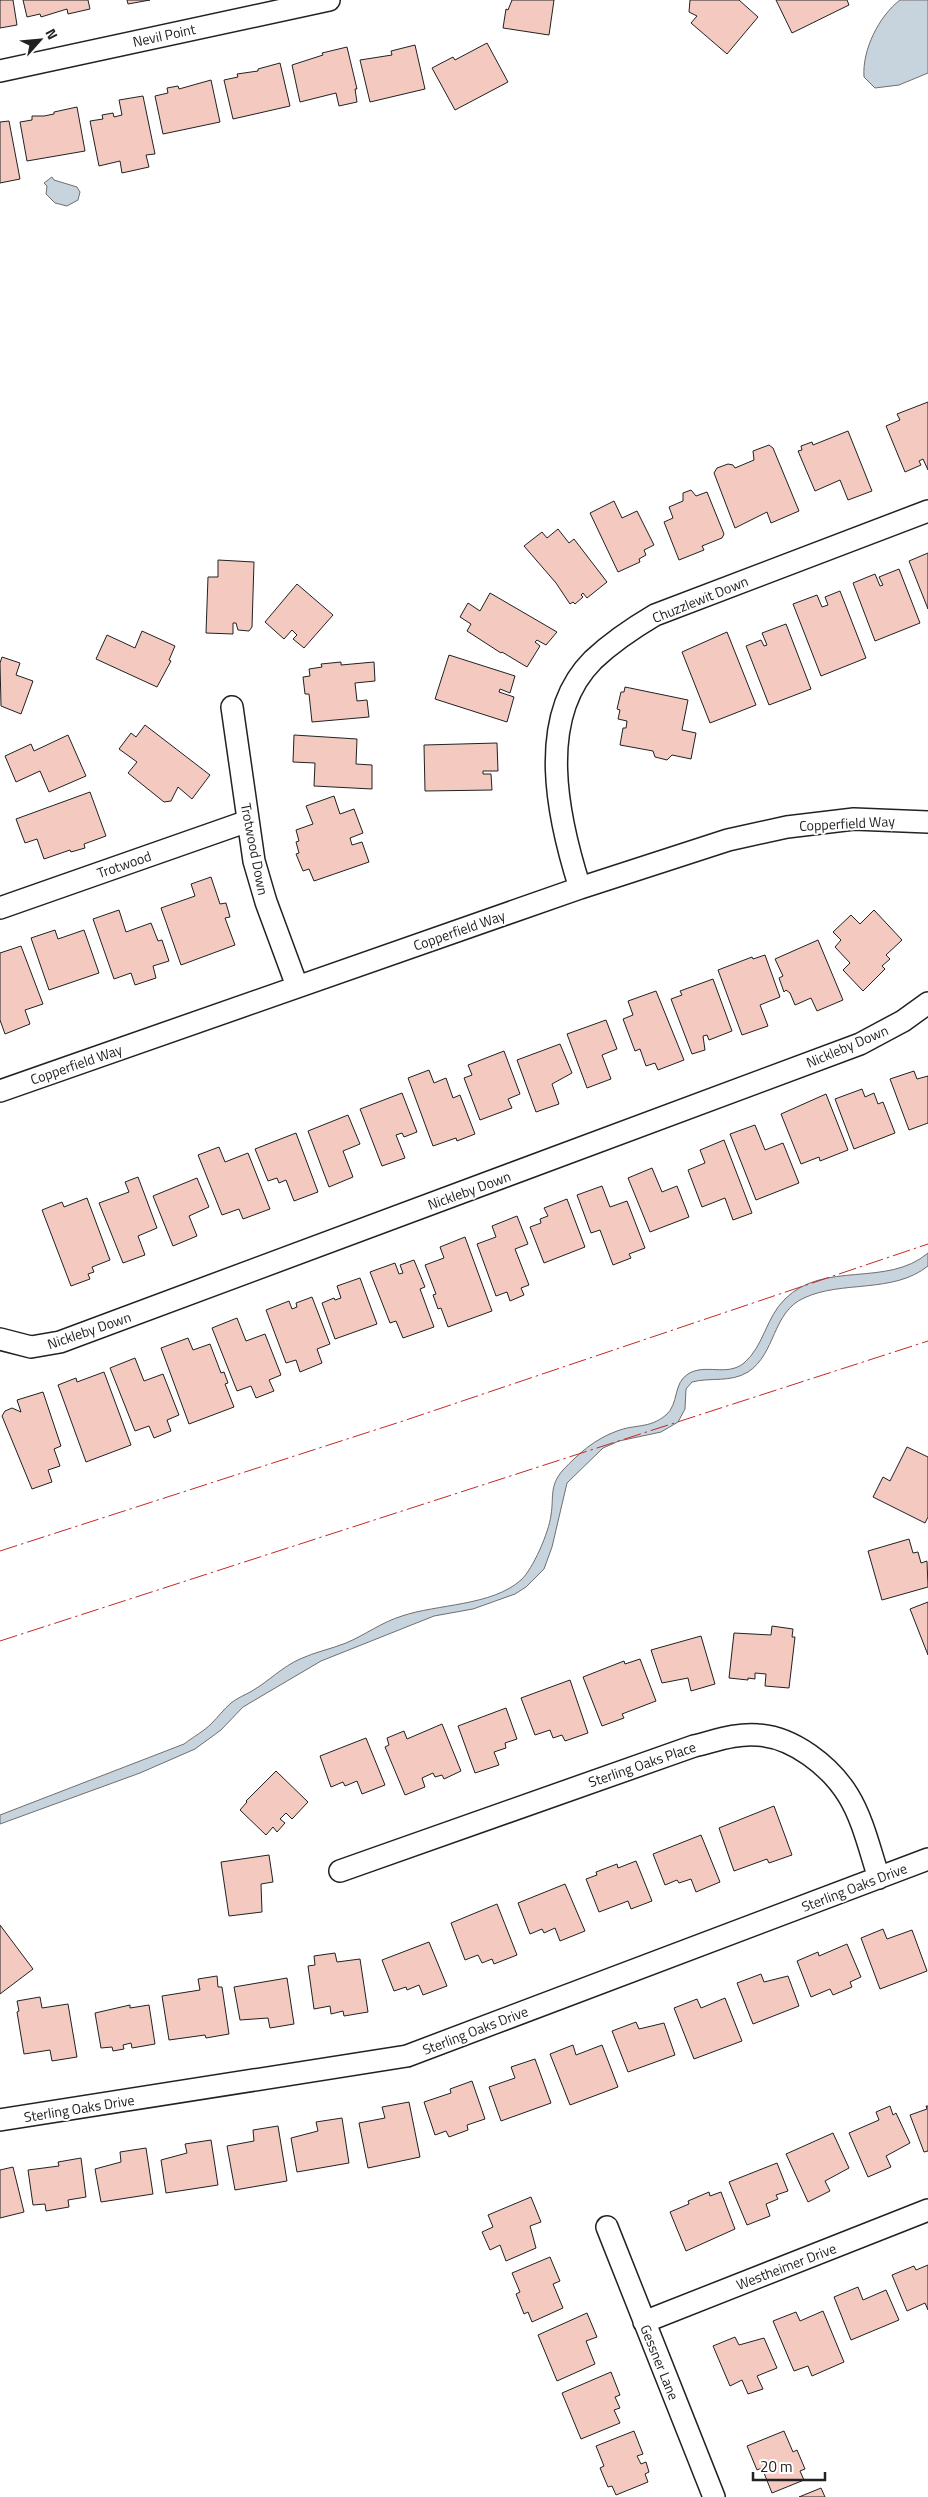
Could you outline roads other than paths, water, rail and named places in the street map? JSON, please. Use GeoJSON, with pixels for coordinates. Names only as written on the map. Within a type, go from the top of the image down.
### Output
{"type":"FeatureCollection","features":[{"type":"Feature","properties":{"kind":"street","name":"Nevil Point"},"geometry":{"type":"LineString","coordinates":[[0,71],[329,0]]}},
{"type":"Feature","properties":{"kind":"street","name":"Chuzzlewit Down"},"geometry":{"type":"LineString","coordinates":[[580,888],[566,843],[558,779],[557,736],[563,709],[592,661],[625,634],[655,615],[928,511]]}},
{"type":"Feature","properties":{"kind":"street","name":"Trotwood Down"},"geometry":{"type":"LineString","coordinates":[[232,708],[248,821],[260,884],[297,986]]}},
{"type":"Feature","properties":{"kind":"street","name":"Copperfield Way"},"geometry":{"type":"LineString","coordinates":[[0,1091],[580,888],[728,840],[787,827],[854,819],[928,822]]}},
{"type":"Feature","properties":{"kind":"street","name":"Trotwood"},"geometry":{"type":"LineString","coordinates":[[0,908],[248,821]]}},
{"type":"Feature","properties":{"kind":"street","name":"Nickleby Down"},"geometry":{"type":"LineString","coordinates":[[0,1339],[30,1346],[60,1342],[860,1044],[903,1021],[928,1003]]}},
{"type":"Feature","properties":{"kind":"street","name":"Sterling Oaks Place"},"geometry":{"type":"LineString","coordinates":[[340,1871],[694,1746],[737,1735],[760,1734],[802,1750],[836,1780],[848,1796],[857,1815],[879,1878]]}},
{"type":"Feature","properties":{"kind":"street","name":"Sterling Oaks Drive"},"geometry":{"type":"LineString","coordinates":[[0,2120],[407,2056],[928,1859]]}},
{"type":"Feature","properties":{"kind":"street","name":"Westheimer Drive"},"geometry":{"type":"LineString","coordinates":[[644,2322],[928,2210]]}},
{"type":"Feature","properties":{"kind":"street","name":"Gessner Lane"},"geometry":{"type":"LineString","coordinates":[[607,2227],[714,2497]]}}]}
